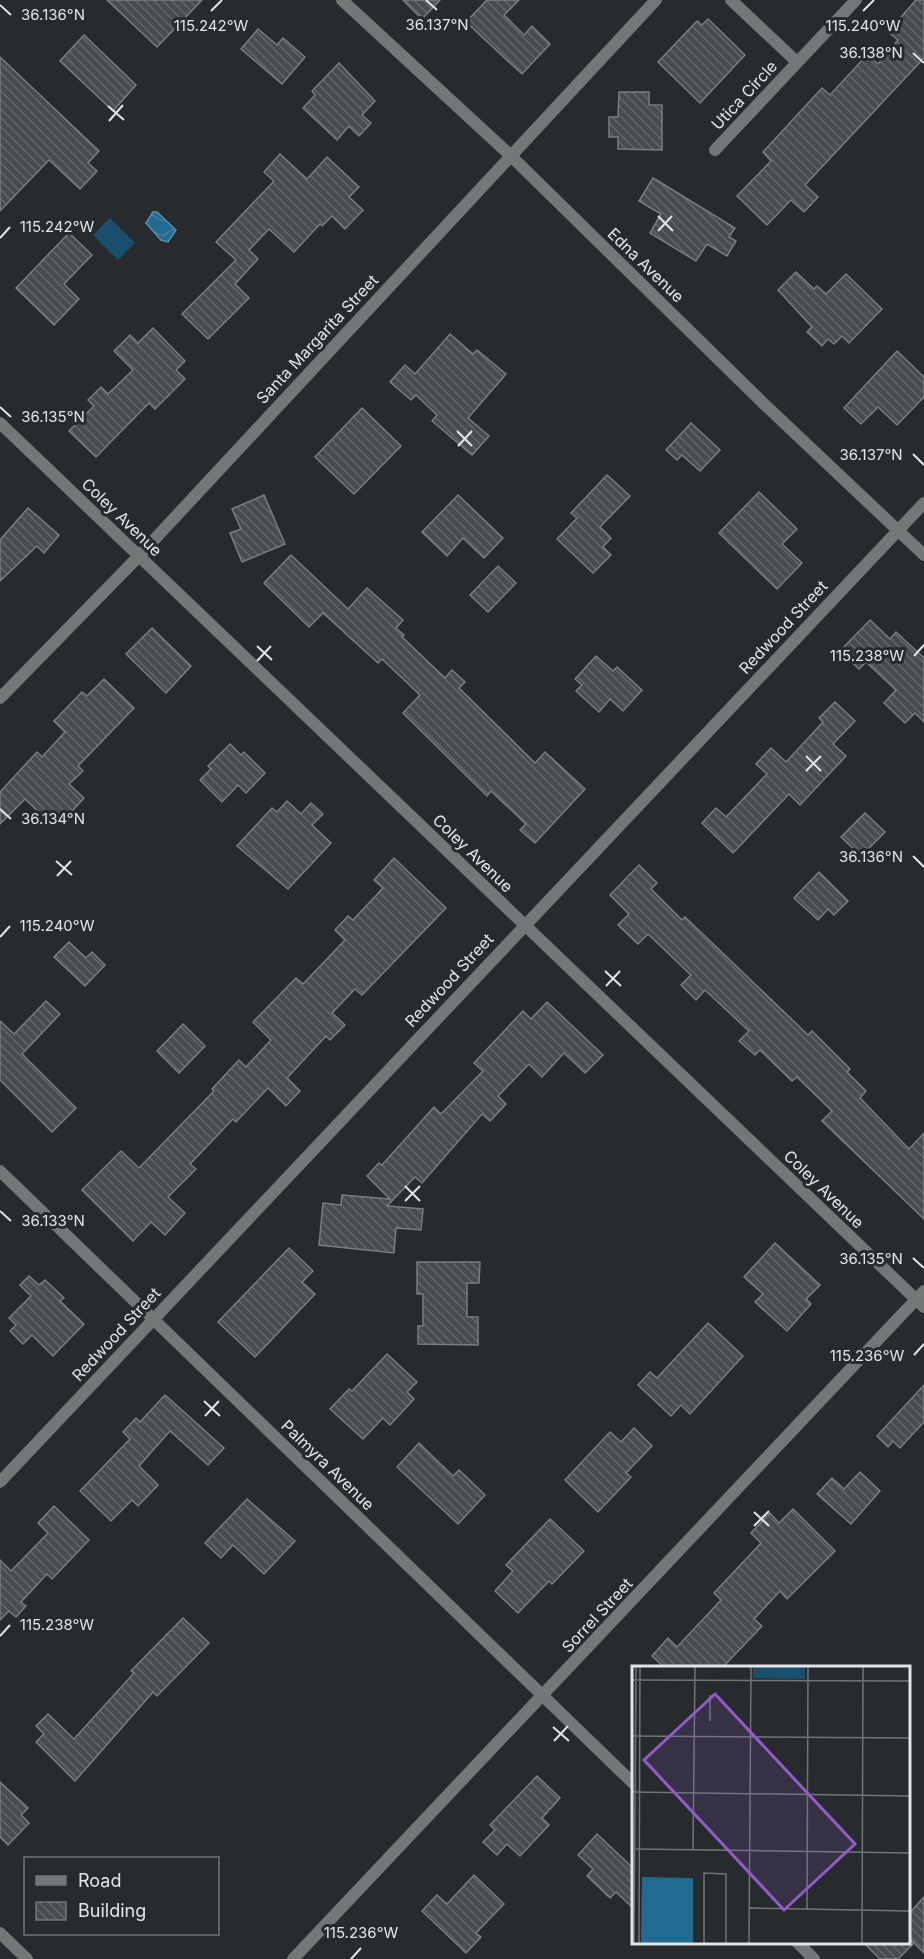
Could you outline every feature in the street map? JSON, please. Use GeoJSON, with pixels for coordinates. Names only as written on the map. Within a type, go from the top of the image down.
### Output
{"type":"FeatureCollection","features":[{"type":"Feature","properties":{"kind":"street","name":"Edna Avenue"},"geometry":{"type":"LineString","coordinates":[[342,0],[510,155],[924,555]]}},
{"type":"Feature","properties":{"kind":"street","name":"Santa Margarita Street"},"geometry":{"type":"LineString","coordinates":[[0,698],[139,555],[656,0]]}},
{"type":"Feature","properties":{"kind":"street","name":"Utica Circle"},"geometry":{"type":"LineString","coordinates":[[731,0],[797,63]]}},
{"type":"Feature","properties":{"kind":"street","name":"Utica Circle"},"geometry":{"type":"LineString","coordinates":[[715,150],[856,0]]}},
{"type":"Feature","properties":{"kind":"street","name":"Coley Avenue"},"geometry":{"type":"LineString","coordinates":[[0,423],[524,925],[921,1299]]}},
{"type":"Feature","properties":{"kind":"street","name":"Redwood Street"},"geometry":{"type":"LineString","coordinates":[[0,1482],[924,502]]}},
{"type":"Feature","properties":{"kind":"street","name":"Palmyra Avenue"},"geometry":{"type":"LineString","coordinates":[[0,1170],[632,1782]]}},
{"type":"Feature","properties":{"kind":"street","name":"Sorrel Street"},"geometry":{"type":"LineString","coordinates":[[293,1959],[921,1299]]}},
{"type":"Feature","properties":{"kind":"street"},"geometry":{"type":"LineString","coordinates":[[0,1933],[27,1959]]}},
{"type":"Feature","properties":{"kind":"street"},"geometry":{"type":"LineString","coordinates":[[799,1944],[814,1959]]}},
{"type":"Feature","properties":{"kind":"shaded area"},"geometry":{"type":"Polygon","coordinates":[[[110,218],[135,243],[118,260],[93,235],[110,218]]]}},
{"type":"Feature","properties":{"kind":"water"},"geometry":{"type":"Polygon","coordinates":[[[153,212],[157,212],[176,230],[168,242],[161,240],[146,223],[153,212]]]}},
{"type":"Feature","properties":{"kind":"building"},"geometry":{"type":"Polygon","coordinates":[[[107,0],[202,0],[157,47],[107,0]]]}},
{"type":"Feature","properties":{"kind":"building"},"geometry":{"type":"Polygon","coordinates":[[[403,0],[440,0],[422,19],[403,0]]]}},
{"type":"Feature","properties":{"kind":"building"},"geometry":{"type":"Polygon","coordinates":[[[487,0],[519,0],[504,15],[524,35],[532,26],[550,44],[522,74],[466,22],[487,0]]]}},
{"type":"Feature","properties":{"kind":"building"},"geometry":{"type":"Polygon","coordinates":[[[916,0],[924,0],[924,58],[805,185],[818,197],[804,212],[791,200],[767,225],[737,196],[771,161],[763,152],[822,88],[830,95],[867,55],[878,64],[898,40],[888,32],[916,0]]]}},
{"type":"Feature","properties":{"kind":"building"},"geometry":{"type":"Polygon","coordinates":[[[708,19],[745,55],[700,103],[658,62],[697,21],[702,25],[708,19]]]}},
{"type":"Feature","properties":{"kind":"building"},"geometry":{"type":"Polygon","coordinates":[[[258,29],[277,45],[283,38],[305,57],[282,84],[241,49],[258,29]]]}},
{"type":"Feature","properties":{"kind":"building"},"geometry":{"type":"Polygon","coordinates":[[[84,35],[136,85],[113,111],[60,61],[84,35]]]}},
{"type":"Feature","properties":{"kind":"building"},"geometry":{"type":"Polygon","coordinates":[[[0,57],[99,151],[88,163],[97,171],[80,189],[49,160],[0,211],[0,57]]]}},
{"type":"Feature","properties":{"kind":"building"},"geometry":{"type":"Polygon","coordinates":[[[339,63],[375,101],[362,115],[371,123],[359,136],[349,126],[337,140],[303,108],[315,95],[312,91],[339,63]]]}},
{"type":"Feature","properties":{"kind":"building"},"geometry":{"type":"Polygon","coordinates":[[[619,92],[649,92],[649,105],[662,105],[662,150],[618,149],[618,137],[609,137],[609,117],[618,117],[619,92]]]}},
{"type":"Feature","properties":{"kind":"building"},"geometry":{"type":"Polygon","coordinates":[[[280,154],[307,179],[327,157],[359,187],[349,197],[363,210],[345,229],[332,216],[322,226],[320,224],[294,252],[269,229],[249,250],[258,259],[235,284],[249,298],[208,339],[182,314],[236,260],[216,242],[274,181],[264,172],[280,154]]]}},
{"type":"Feature","properties":{"kind":"building"},"geometry":{"type":"Polygon","coordinates":[[[653,178],[735,228],[729,237],[736,241],[727,256],[707,244],[696,261],[650,233],[661,214],[639,201],[653,178]]]}},
{"type":"Feature","properties":{"kind":"building"},"geometry":{"type":"Polygon","coordinates":[[[69,233],[92,255],[64,284],[79,299],[54,325],[16,288],[69,233]]]}},
{"type":"Feature","properties":{"kind":"building"},"geometry":{"type":"Polygon","coordinates":[[[796,272],[814,289],[817,286],[826,294],[846,274],[882,309],[849,343],[842,336],[834,344],[828,339],[822,346],[807,332],[812,327],[778,290],[796,272]]]}},
{"type":"Feature","properties":{"kind":"building"},"geometry":{"type":"Polygon","coordinates":[[[153,328],[185,361],[176,370],[185,379],[155,409],[149,403],[96,457],[69,431],[94,406],[88,400],[101,387],[108,394],[133,370],[114,351],[130,335],[138,343],[153,328]]]}},
{"type":"Feature","properties":{"kind":"building"},"geometry":{"type":"Polygon","coordinates":[[[450,334],[473,354],[477,350],[506,374],[468,418],[489,436],[472,455],[432,421],[437,415],[416,395],[411,400],[390,382],[405,365],[415,374],[450,334]]]}},
{"type":"Feature","properties":{"kind":"building"},"geometry":{"type":"Polygon","coordinates":[[[897,351],[924,377],[924,397],[897,425],[878,407],[861,424],[844,408],[897,351]]]}},
{"type":"Feature","properties":{"kind":"building"},"geometry":{"type":"Polygon","coordinates":[[[362,408],[401,446],[354,494],[315,457],[362,408]]]}},
{"type":"Feature","properties":{"kind":"building"},"geometry":{"type":"Polygon","coordinates":[[[691,423],[720,450],[700,471],[682,455],[677,460],[666,450],[691,423]]]}},
{"type":"Feature","properties":{"kind":"building"},"geometry":{"type":"Polygon","coordinates":[[[607,475],[630,496],[600,527],[611,538],[603,547],[611,555],[593,573],[557,539],[577,518],[571,513],[607,475]]]}},
{"type":"Feature","properties":{"kind":"building"},"geometry":{"type":"Polygon","coordinates":[[[759,492],[797,529],[782,544],[802,563],[777,589],[719,533],[759,492]]]}},
{"type":"Feature","properties":{"kind":"building"},"geometry":{"type":"Polygon","coordinates":[[[264,495],[285,544],[242,562],[230,533],[241,529],[232,509],[264,495]]]}},
{"type":"Feature","properties":{"kind":"building"},"geometry":{"type":"Polygon","coordinates":[[[458,495],[503,538],[484,558],[463,538],[447,556],[422,532],[458,495]]]}},
{"type":"Feature","properties":{"kind":"building"},"geometry":{"type":"Polygon","coordinates":[[[28,508],[59,535],[44,553],[37,546],[0,581],[0,540],[28,508]]]}},
{"type":"Feature","properties":{"kind":"building"},"geometry":{"type":"Polygon","coordinates":[[[291,555],[348,609],[367,588],[403,620],[396,628],[404,635],[402,637],[445,678],[452,670],[465,682],[459,688],[535,763],[545,752],[585,789],[535,843],[520,830],[526,824],[491,791],[487,796],[403,713],[420,695],[382,659],[378,663],[323,613],[309,627],[264,583],[291,555]]]}},
{"type":"Feature","properties":{"kind":"building"},"geometry":{"type":"Polygon","coordinates":[[[498,566],[516,583],[488,612],[470,595],[498,566]]]}},
{"type":"Feature","properties":{"kind":"building"},"geometry":{"type":"Polygon","coordinates":[[[870,620],[890,639],[896,632],[924,658],[924,722],[915,713],[905,723],[884,703],[896,690],[866,662],[859,669],[840,651],[870,620]]]}},
{"type":"Feature","properties":{"kind":"building"},"geometry":{"type":"Polygon","coordinates":[[[152,628],[191,666],[166,693],[126,654],[152,628]]]}},
{"type":"Feature","properties":{"kind":"building"},"geometry":{"type":"Polygon","coordinates":[[[596,656],[613,671],[617,667],[642,690],[623,711],[610,699],[599,712],[576,691],[582,685],[575,679],[596,656]]]}},
{"type":"Feature","properties":{"kind":"building"},"geometry":{"type":"Polygon","coordinates":[[[104,679],[134,708],[78,766],[83,771],[69,784],[84,798],[61,823],[50,812],[45,818],[25,799],[0,824],[0,792],[37,752],[42,757],[65,732],[54,721],[82,692],[87,696],[104,679]]]}},
{"type":"Feature","properties":{"kind":"building"},"geometry":{"type":"Polygon","coordinates":[[[835,702],[855,721],[833,744],[846,756],[800,805],[789,794],[733,853],[702,823],[716,808],[726,817],[767,774],[756,764],[771,748],[786,762],[823,722],[819,718],[835,702]]]}},
{"type":"Feature","properties":{"kind":"building"},"geometry":{"type":"Polygon","coordinates":[[[230,744],[241,755],[244,752],[265,773],[246,793],[238,785],[222,802],[200,780],[211,769],[208,766],[230,744]]]}},
{"type":"Feature","properties":{"kind":"building"},"geometry":{"type":"Polygon","coordinates":[[[287,801],[301,814],[311,803],[323,814],[312,825],[331,843],[288,889],[237,846],[272,808],[277,812],[287,801]]]}},
{"type":"Feature","properties":{"kind":"building"},"geometry":{"type":"Polygon","coordinates":[[[865,813],[885,832],[861,856],[841,837],[865,813]]]}},
{"type":"Feature","properties":{"kind":"building"},"geometry":{"type":"Polygon","coordinates":[[[394,858],[446,908],[362,995],[355,989],[332,1013],[345,1025],[330,1040],[326,1036],[287,1078],[300,1091],[286,1106],[268,1088],[236,1122],[233,1119],[190,1164],[196,1169],[168,1197],[185,1213],[165,1235],[151,1222],[133,1241],[82,1190],[121,1151],[139,1168],[214,1091],[212,1089],[239,1060],[246,1067],[271,1040],[253,1022],[296,978],[303,984],[345,940],[335,930],[348,916],[353,920],[383,888],[374,880],[394,858]]]}},
{"type":"Feature","properties":{"kind":"building"},"geometry":{"type":"Polygon","coordinates":[[[639,865],[657,883],[651,889],[682,920],[685,917],[808,1035],[812,1031],[850,1069],[847,1072],[866,1091],[860,1098],[909,1149],[924,1133],[924,1219],[822,1121],[832,1111],[797,1077],[792,1081],[760,1050],[755,1055],[739,1041],[749,1031],[705,990],[696,1000],[681,985],[691,975],[648,934],[638,944],[618,925],[629,914],[610,895],[639,865]]]}},
{"type":"Feature","properties":{"kind":"building"},"geometry":{"type":"Polygon","coordinates":[[[819,872],[848,901],[834,915],[828,909],[818,920],[794,898],[819,872]]]}},
{"type":"Feature","properties":{"kind":"building"},"geometry":{"type":"Polygon","coordinates":[[[69,942],[86,958],[92,952],[105,965],[85,986],[54,957],[69,942]]]}},
{"type":"Feature","properties":{"kind":"building"},"geometry":{"type":"Polygon","coordinates":[[[46,1001],[60,1014],[22,1054],[76,1108],[52,1132],[0,1080],[0,1021],[14,1034],[46,1001]]]}},
{"type":"Feature","properties":{"kind":"building"},"geometry":{"type":"Polygon","coordinates":[[[547,1002],[603,1055],[585,1073],[564,1053],[542,1077],[529,1064],[498,1096],[506,1104],[490,1121],[482,1114],[422,1183],[415,1177],[387,1206],[423,1209],[421,1230],[396,1228],[394,1253],[319,1245],[323,1203],[341,1205],[342,1195],[390,1199],[367,1176],[379,1163],[382,1165],[434,1107],[441,1114],[483,1071],[474,1063],[523,1011],[531,1019],[547,1002]]]}},
{"type":"Feature","properties":{"kind":"building"},"geometry":{"type":"Polygon","coordinates":[[[183,1024],[205,1046],[179,1073],[157,1051],[183,1024]]]}},
{"type":"Feature","properties":{"kind":"building"},"geometry":{"type":"Polygon","coordinates":[[[775,1243],[820,1285],[806,1299],[811,1304],[787,1331],[755,1302],[763,1294],[744,1277],[775,1243]]]}},
{"type":"Feature","properties":{"kind":"building"},"geometry":{"type":"Polygon","coordinates":[[[289,1248],[313,1271],[302,1282],[315,1294],[255,1357],[218,1322],[289,1248]]]}},
{"type":"Feature","properties":{"kind":"building"},"geometry":{"type":"Polygon","coordinates":[[[417,1262],[480,1262],[479,1283],[467,1283],[467,1317],[478,1317],[478,1345],[418,1344],[418,1326],[423,1326],[423,1294],[417,1294],[417,1262]]]}},
{"type":"Feature","properties":{"kind":"building"},"geometry":{"type":"Polygon","coordinates":[[[29,1276],[39,1285],[45,1280],[64,1298],[60,1301],[84,1324],[53,1356],[32,1335],[23,1344],[10,1331],[16,1325],[9,1318],[31,1296],[20,1285],[29,1276]]]}},
{"type":"Feature","properties":{"kind":"building"},"geometry":{"type":"Polygon","coordinates":[[[708,1323],[743,1356],[690,1414],[681,1405],[671,1416],[638,1385],[650,1372],[657,1378],[708,1323]]]}},
{"type":"Feature","properties":{"kind":"building"},"geometry":{"type":"Polygon","coordinates":[[[387,1354],[417,1382],[407,1392],[414,1399],[390,1425],[383,1418],[363,1439],[330,1409],[349,1389],[352,1391],[387,1354]]]}},
{"type":"Feature","properties":{"kind":"building"},"geometry":{"type":"Polygon","coordinates":[[[924,1385],[924,1422],[900,1448],[893,1441],[888,1447],[877,1436],[924,1385]]]}},
{"type":"Feature","properties":{"kind":"building"},"geometry":{"type":"Polygon","coordinates":[[[165,1395],[224,1448],[208,1465],[170,1431],[139,1466],[158,1485],[138,1506],[132,1500],[111,1521],[80,1491],[130,1439],[123,1432],[136,1418],[140,1422],[165,1395]]]}},
{"type":"Feature","properties":{"kind":"building"},"geometry":{"type":"Polygon","coordinates":[[[634,1428],[652,1446],[626,1473],[631,1477],[598,1512],[565,1480],[610,1432],[621,1442],[634,1428]]]}},
{"type":"Feature","properties":{"kind":"building"},"geometry":{"type":"Polygon","coordinates":[[[419,1443],[453,1476],[459,1470],[485,1495],[458,1524],[397,1467],[419,1443]]]}},
{"type":"Feature","properties":{"kind":"building"},"geometry":{"type":"Polygon","coordinates":[[[860,1472],[880,1491],[851,1524],[817,1494],[832,1478],[844,1489],[860,1472]]]}},
{"type":"Feature","properties":{"kind":"building"},"geometry":{"type":"Polygon","coordinates":[[[247,1499],[295,1541],[264,1574],[233,1545],[221,1558],[205,1543],[247,1499]]]}},
{"type":"Feature","properties":{"kind":"building"},"geometry":{"type":"Polygon","coordinates":[[[54,1506],[89,1540],[52,1579],[47,1574],[21,1602],[26,1606],[16,1617],[9,1611],[0,1620],[0,1560],[11,1571],[48,1533],[38,1523],[54,1506]]]}},
{"type":"Feature","properties":{"kind":"building"},"geometry":{"type":"Polygon","coordinates":[[[793,1509],[835,1551],[787,1599],[780,1591],[754,1619],[762,1626],[724,1666],[663,1666],[652,1656],[668,1638],[677,1647],[721,1600],[714,1593],[761,1543],[751,1533],[770,1513],[779,1523],[793,1509]]]}},
{"type":"Feature","properties":{"kind":"building"},"geometry":{"type":"Polygon","coordinates":[[[550,1519],[584,1551],[552,1584],[549,1581],[518,1613],[495,1591],[513,1571],[506,1565],[550,1519]]]}},
{"type":"Feature","properties":{"kind":"building"},"geometry":{"type":"Polygon","coordinates":[[[183,1618],[209,1643],[157,1696],[153,1692],[75,1781],[36,1742],[44,1734],[36,1726],[48,1714],[74,1739],[134,1673],[131,1671],[183,1618]]]}},
{"type":"Feature","properties":{"kind":"building"},"geometry":{"type":"Polygon","coordinates":[[[537,1776],[560,1798],[542,1818],[549,1825],[520,1856],[507,1844],[497,1855],[483,1842],[495,1830],[490,1825],[537,1776]]]}},
{"type":"Feature","properties":{"kind":"building"},"geometry":{"type":"Polygon","coordinates":[[[0,1782],[28,1808],[21,1815],[29,1823],[8,1845],[0,1837],[0,1782]]]}},
{"type":"Feature","properties":{"kind":"building"},"geometry":{"type":"Polygon","coordinates":[[[597,1834],[632,1867],[632,1907],[616,1892],[610,1898],[587,1876],[593,1869],[578,1855],[597,1834]]]}},
{"type":"Feature","properties":{"kind":"building"},"geometry":{"type":"Polygon","coordinates":[[[474,1875],[504,1904],[476,1933],[481,1937],[466,1953],[422,1911],[437,1895],[447,1904],[474,1875]]]}},
{"type":"Feature","properties":{"kind":"building"},"geometry":{"type":"Polygon","coordinates":[[[924,1897],[924,1953],[914,1943],[898,1959],[880,1959],[865,1944],[909,1944],[913,1942],[909,1938],[909,1914],[924,1897]]]}}]}
